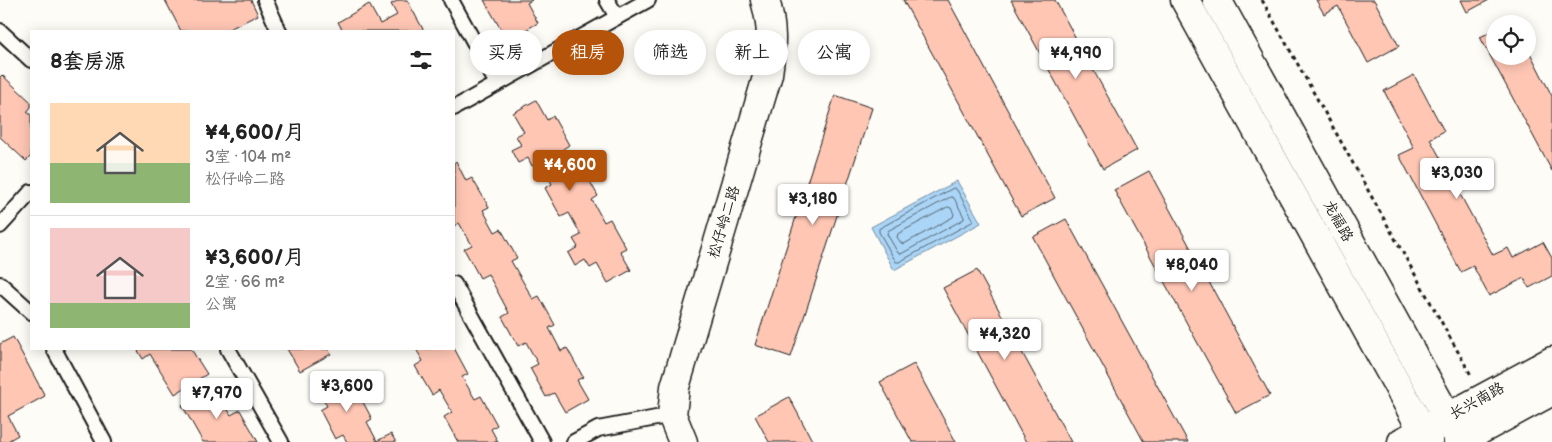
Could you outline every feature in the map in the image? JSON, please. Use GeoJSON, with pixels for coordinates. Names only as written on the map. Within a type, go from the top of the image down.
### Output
{"type":"FeatureCollection","features":[{"type":"Feature","properties":{"kind":"street","name":"松仔岭二路"},"geometry":{"type":"LineString","coordinates":[[683,442],[672,415],[675,387],[768,74],[772,45],[770,14],[765,0]]}},
{"type":"Feature","properties":{"kind":"street","name":"龙福路"},"geometry":{"type":"LineString","coordinates":[[1185,0],[1418,438]]}},
{"type":"Feature","properties":{"kind":"street","name":"龙福路"},"geometry":{"type":"LineString","coordinates":[[1216,0],[1456,436]]}},
{"type":"Feature","properties":{"kind":"street","name":"长兴南路"},"geometry":{"type":"LineString","coordinates":[[1456,436],[1483,398],[1552,360]]}},
{"type":"Feature","properties":{"kind":"street","name":"长兴南路"},"geometry":{"type":"LineString","coordinates":[[1418,438],[1456,436],[1552,391]]}},
{"type":"Feature","properties":{"kind":"lane"},"geometry":{"type":"LineString","coordinates":[[265,0],[279,30]]}},
{"type":"Feature","properties":{"kind":"lane"},"geometry":{"type":"LineString","coordinates":[[450,0],[497,84]]}},
{"type":"Feature","properties":{"kind":"lane"},"geometry":{"type":"LineString","coordinates":[[607,0],[617,17]]}},
{"type":"Feature","properties":{"kind":"lane"},"geometry":{"type":"LineString","coordinates":[[455,107],[648,0]]}},
{"type":"Feature","properties":{"kind":"lane"},"geometry":{"type":"LineString","coordinates":[[0,31],[30,59]]}},
{"type":"Feature","properties":{"kind":"lane"},"geometry":{"type":"LineString","coordinates":[[0,226],[30,193]]}},
{"type":"Feature","properties":{"kind":"lane"},"geometry":{"type":"LineString","coordinates":[[0,284],[30,311]]}},
{"type":"Feature","properties":{"kind":"lane"},"geometry":{"type":"LineString","coordinates":[[455,286],[542,442]]}},
{"type":"Feature","properties":{"kind":"lane"},"geometry":{"type":"LineString","coordinates":[[55,350],[104,442]]}},
{"type":"Feature","properties":{"kind":"lane"},"geometry":{"type":"LineString","coordinates":[[229,350],[282,442]]}},
{"type":"Feature","properties":{"kind":"lane"},"geometry":{"type":"LineString","coordinates":[[574,442],[598,428],[672,415]]}},
{"type":"Feature","properties":{"kind":"path"},"geometry":{"type":"LineString","coordinates":[[1262,0],[1483,398]]}},
{"type":"Feature","properties":{"kind":"water"},"geometry":{"type":"Polygon","coordinates":[[[957,181],[981,223],[894,270],[871,227],[957,181]]]}},
{"type":"Feature","properties":{"kind":"building"},"geometry":{"type":"Polygon","coordinates":[[[165,0],[251,0],[258,15],[227,30],[180,30],[165,0]]]}},
{"type":"Feature","properties":{"kind":"building"},"geometry":{"type":"Polygon","coordinates":[[[399,0],[407,0],[423,30],[342,30],[338,22],[369,4],[380,24],[397,15],[391,4],[399,0]]]}},
{"type":"Feature","properties":{"kind":"building"},"geometry":{"type":"Polygon","coordinates":[[[484,0],[532,0],[527,3],[538,23],[525,30],[501,30],[484,0]]]}},
{"type":"Feature","properties":{"kind":"building"},"geometry":{"type":"Polygon","coordinates":[[[903,0],[948,0],[1055,198],[1021,216],[903,0]]]}},
{"type":"Feature","properties":{"kind":"building"},"geometry":{"type":"Polygon","coordinates":[[[1011,0],[1055,0],[1137,150],[1103,169],[1011,0]]]}},
{"type":"Feature","properties":{"kind":"building"},"geometry":{"type":"Polygon","coordinates":[[[1316,0],[1374,0],[1399,46],[1368,63],[1338,6],[1324,14],[1316,0]]]}},
{"type":"Feature","properties":{"kind":"building"},"geometry":{"type":"Polygon","coordinates":[[[1461,0],[1489,0],[1467,12],[1461,0]]]}},
{"type":"Feature","properties":{"kind":"building"},"geometry":{"type":"Polygon","coordinates":[[[1486,34],[1486,48],[1480,37],[1486,34]]]}},
{"type":"Feature","properties":{"kind":"building"},"geometry":{"type":"Polygon","coordinates":[[[1495,65],[1536,65],[1552,96],[1552,171],[1495,65]]]}},
{"type":"Feature","properties":{"kind":"building"},"geometry":{"type":"Polygon","coordinates":[[[2,75],[30,101],[30,108],[27,112],[30,114],[30,157],[26,161],[0,137],[0,77],[2,75]]]}},
{"type":"Feature","properties":{"kind":"building"},"geometry":{"type":"Polygon","coordinates":[[[1414,75],[1444,131],[1430,139],[1493,255],[1508,248],[1513,258],[1543,242],[1552,258],[1552,276],[1529,288],[1524,278],[1489,296],[1473,266],[1461,272],[1399,155],[1414,148],[1384,91],[1414,75]]]}},
{"type":"Feature","properties":{"kind":"building"},"geometry":{"type":"Polygon","coordinates":[[[835,95],[872,108],[791,357],[755,345],[835,95]]]}},
{"type":"Feature","properties":{"kind":"building"},"geometry":{"type":"Polygon","coordinates":[[[536,100],[547,120],[553,116],[569,145],[563,149],[576,171],[582,167],[598,196],[592,200],[604,222],[610,219],[626,248],[620,251],[631,270],[608,283],[597,264],[590,268],[585,260],[575,266],[568,253],[578,247],[573,239],[581,235],[569,213],[561,217],[545,188],[552,184],[540,161],[532,166],[528,158],[518,163],[511,150],[521,145],[516,136],[524,132],[513,113],[536,100]]]}},
{"type":"Feature","properties":{"kind":"building"},"geometry":{"type":"Polygon","coordinates":[[[455,162],[466,181],[472,178],[489,207],[483,210],[495,232],[501,229],[517,258],[511,261],[533,299],[539,296],[555,325],[549,328],[561,351],[567,348],[583,377],[577,380],[588,399],[565,412],[554,393],[546,397],[530,368],[538,364],[526,342],[518,346],[502,317],[509,313],[488,274],[480,278],[464,249],[472,245],[459,223],[455,225],[455,162]]]}},
{"type":"Feature","properties":{"kind":"building"},"geometry":{"type":"Polygon","coordinates":[[[1149,171],[1270,395],[1236,413],[1114,190],[1149,171]]]}},
{"type":"Feature","properties":{"kind":"building"},"geometry":{"type":"Polygon","coordinates":[[[1066,219],[1188,442],[1144,442],[1033,237],[1066,219]]]}},
{"type":"Feature","properties":{"kind":"building"},"geometry":{"type":"Polygon","coordinates":[[[977,270],[1071,442],[1026,442],[943,288],[977,270]]]}},
{"type":"Feature","properties":{"kind":"building"},"geometry":{"type":"Polygon","coordinates":[[[13,337],[45,396],[8,416],[18,435],[6,442],[0,442],[0,344],[13,337]]]}},
{"type":"Feature","properties":{"kind":"building"},"geometry":{"type":"Polygon","coordinates":[[[138,350],[192,350],[207,374],[175,394],[150,354],[143,359],[138,350]]]}},
{"type":"Feature","properties":{"kind":"building"},"geometry":{"type":"Polygon","coordinates":[[[288,350],[329,350],[331,354],[300,371],[288,350]]]}},
{"type":"Feature","properties":{"kind":"building"},"geometry":{"type":"Polygon","coordinates":[[[417,350],[455,350],[468,374],[462,377],[475,399],[481,396],[497,425],[491,429],[498,442],[458,442],[444,417],[452,412],[439,390],[432,395],[415,366],[423,361],[417,350]]]}},
{"type":"Feature","properties":{"kind":"building"},"geometry":{"type":"Polygon","coordinates":[[[914,364],[956,442],[912,442],[880,382],[914,364]]]}},
{"type":"Feature","properties":{"kind":"building"},"geometry":{"type":"Polygon","coordinates":[[[340,374],[350,393],[356,389],[372,419],[367,422],[377,441],[391,434],[396,442],[347,442],[343,435],[335,439],[320,410],[327,406],[316,387],[340,374]]]}},
{"type":"Feature","properties":{"kind":"building"},"geometry":{"type":"Polygon","coordinates":[[[215,387],[231,415],[240,410],[258,442],[203,442],[182,405],[215,387]]]}},
{"type":"Feature","properties":{"kind":"building"},"geometry":{"type":"Polygon","coordinates":[[[789,397],[813,442],[769,442],[755,416],[789,397]]]}}]}
